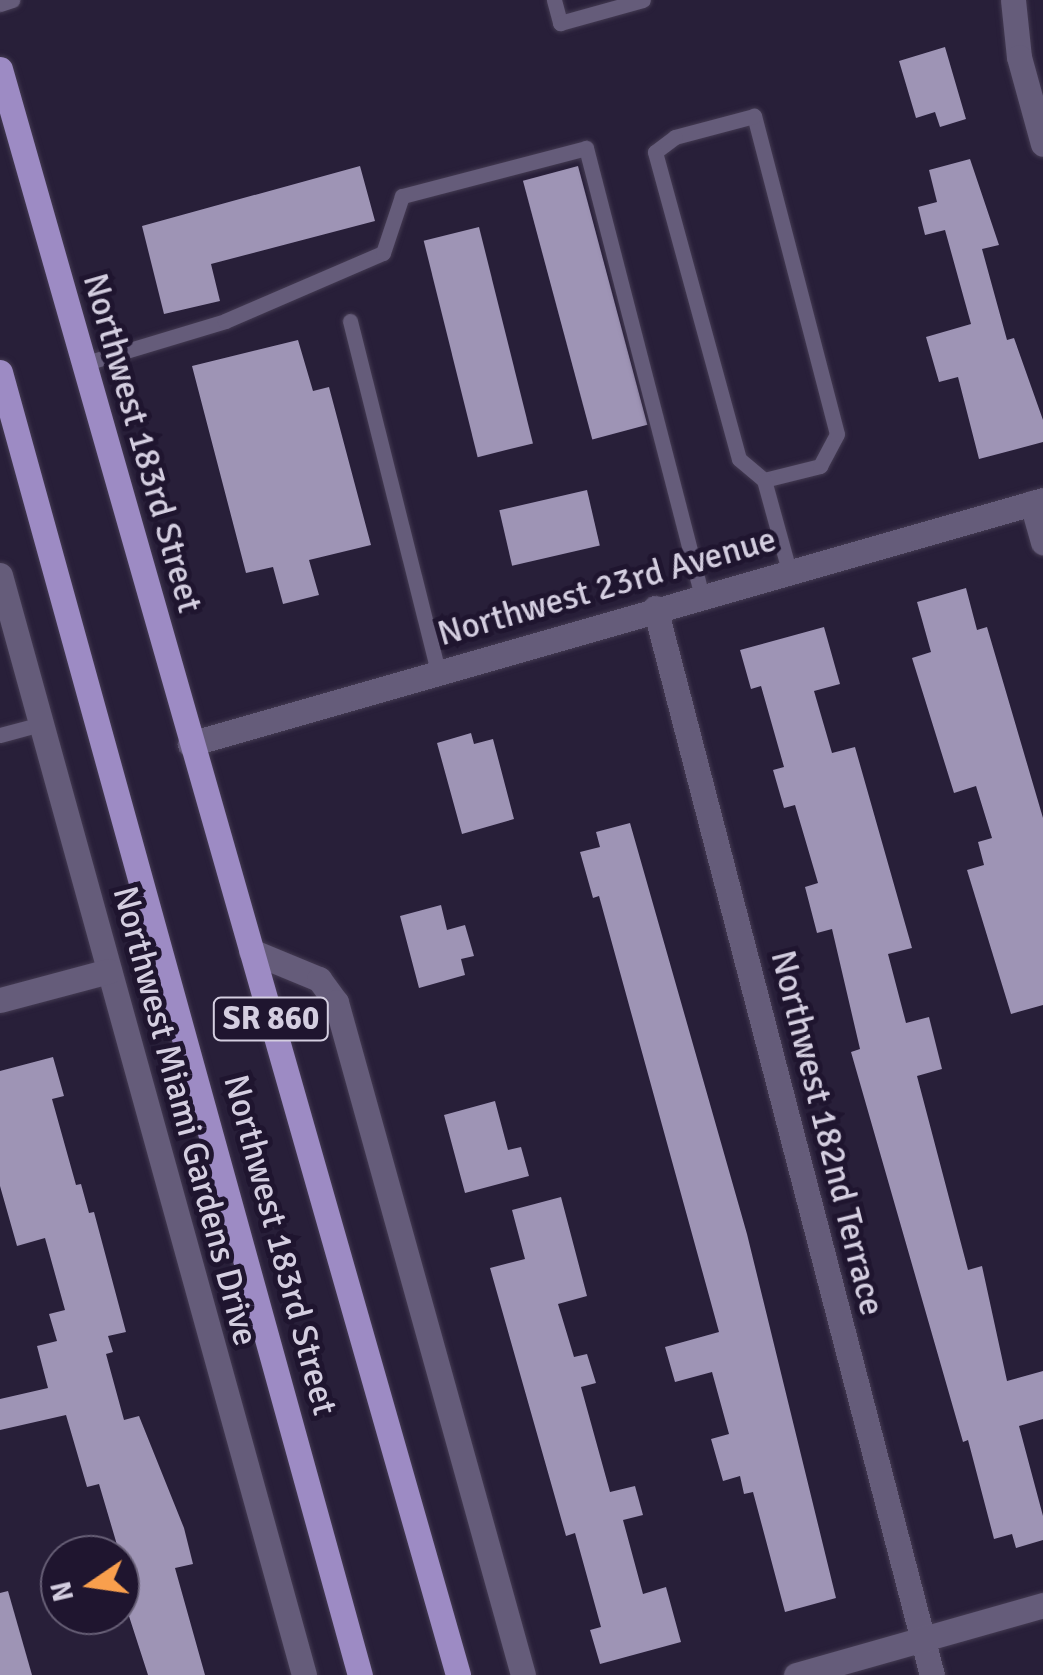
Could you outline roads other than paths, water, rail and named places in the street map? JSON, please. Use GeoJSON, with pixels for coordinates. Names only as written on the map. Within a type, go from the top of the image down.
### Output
{"type":"FeatureCollection","features":[{"type":"Feature","properties":{"kind":"main road","name":"Northwest 183rd Street"},"geometry":{"type":"LineString","coordinates":[[0,69],[458,1675]]}},
{"type":"Feature","properties":{"kind":"main road","name":"Northwest 183rd Street"},"geometry":{"type":"LineString","coordinates":[[0,372],[360,1675]]}},
{"type":"Feature","properties":{"kind":"main road"},"geometry":{"type":"LineString","coordinates":[[352,1646],[374,1675]]}},
{"type":"Feature","properties":{"kind":"street"},"geometry":{"type":"LineString","coordinates":[[1013,0],[1031,53],[1043,144]]}},
{"type":"Feature","properties":{"kind":"street"},"geometry":{"type":"LineString","coordinates":[[1037,502],[1043,542]]}},
{"type":"Feature","properties":{"kind":"street","name":"Northwest 23rd Avenue"},"geometry":{"type":"LineString","coordinates":[[190,744],[655,608],[1037,502]]}},
{"type":"Feature","properties":{"kind":"street","name":"Northwest Miami Gardens Drive"},"geometry":{"type":"LineString","coordinates":[[0,574],[8,633],[41,724],[304,1675]]}},
{"type":"Feature","properties":{"kind":"street","name":"Northwest 182nd Terrace"},"geometry":{"type":"LineString","coordinates":[[655,608],[932,1675]]}},
{"type":"Feature","properties":{"kind":"street"},"geometry":{"type":"LineString","coordinates":[[251,950],[319,979],[336,1002],[522,1675]]}},
{"type":"Feature","properties":{"kind":"street"},"geometry":{"type":"LineString","coordinates":[[0,1000],[108,971]]}},
{"type":"Feature","properties":{"kind":"street"},"geometry":{"type":"LineString","coordinates":[[796,1675],[1043,1606]]}},
{"type":"Feature","properties":{"kind":"lane"},"geometry":{"type":"LineString","coordinates":[[0,4],[12,0]]}},
{"type":"Feature","properties":{"kind":"lane"},"geometry":{"type":"LineString","coordinates":[[554,0],[560,23],[643,0]]}},
{"type":"Feature","properties":{"kind":"lane"},"geometry":{"type":"LineString","coordinates":[[764,480],[820,466],[837,434],[754,116],[674,137],[655,152],[738,458],[764,480],[789,571]]}},
{"type":"Feature","properties":{"kind":"lane"},"geometry":{"type":"LineString","coordinates":[[83,364],[225,321],[384,253],[402,196],[586,148],[702,595]]}},
{"type":"Feature","properties":{"kind":"lane"},"geometry":{"type":"LineString","coordinates":[[350,321],[438,672]]}},
{"type":"Feature","properties":{"kind":"lane"},"geometry":{"type":"LineString","coordinates":[[0,735],[41,724]]}}]}
